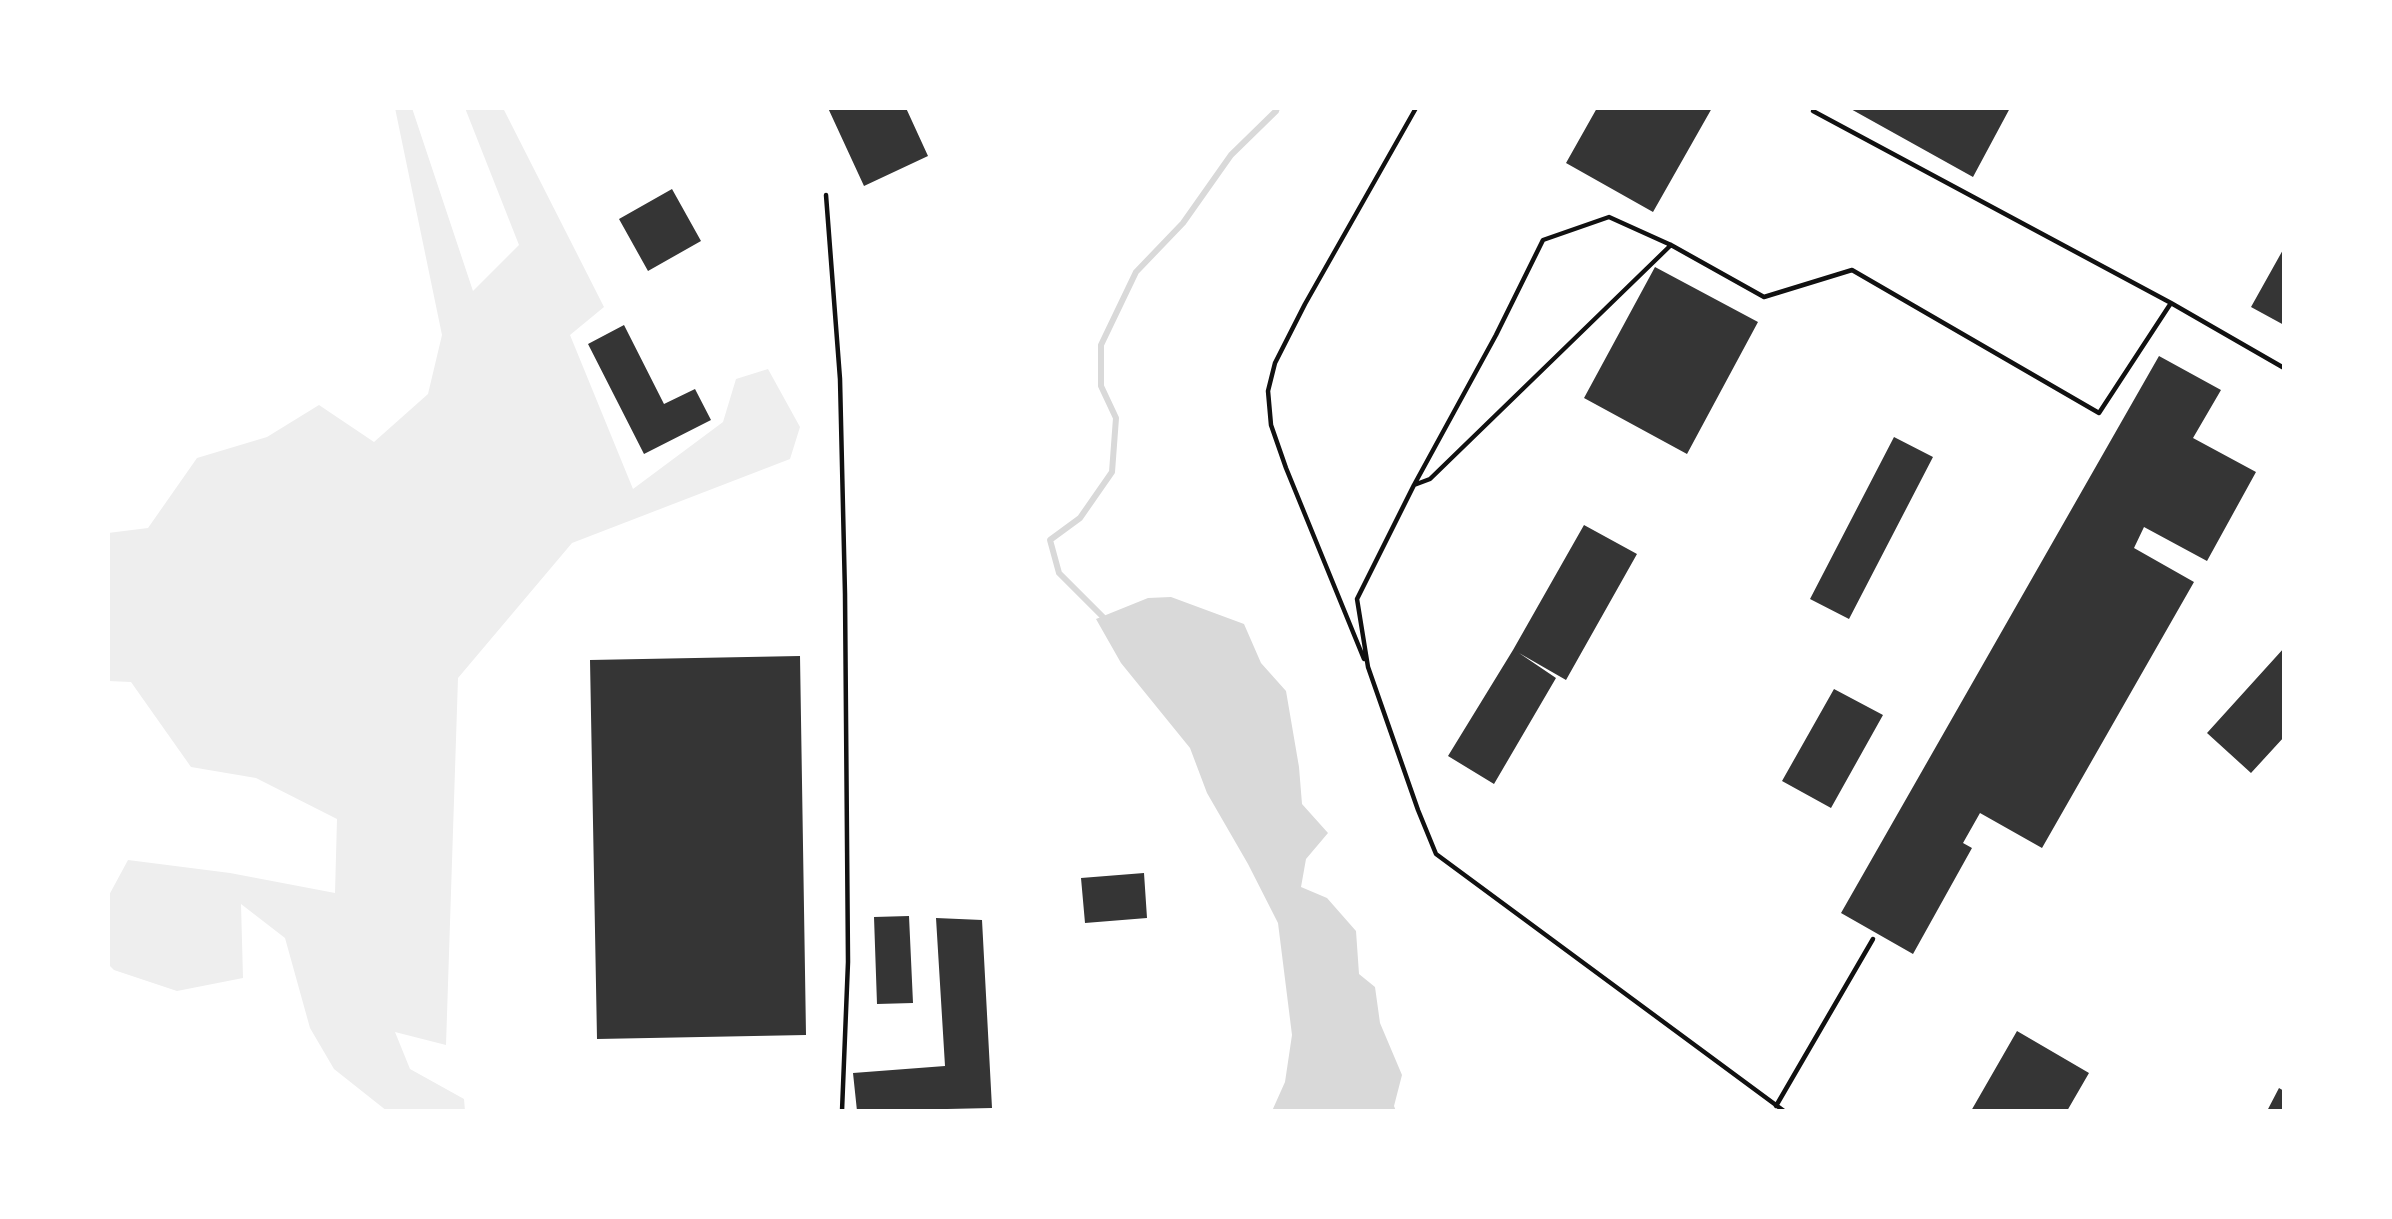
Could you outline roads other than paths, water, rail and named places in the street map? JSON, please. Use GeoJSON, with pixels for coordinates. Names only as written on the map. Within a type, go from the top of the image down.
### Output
{"type":"FeatureCollection","features":[{"type":"Feature","properties":{"kind":"lane"},"geometry":{"type":"LineString","coordinates":[[1416,108],[1305,304],[1275,363],[1268,391],[1271,425],[1286,468],[1368,667],[1418,810],[1436,854],[1784,1111]]}},
{"type":"Feature","properties":{"kind":"lane"},"geometry":{"type":"LineString","coordinates":[[1813,111],[2171,303],[2284,368]]}},
{"type":"Feature","properties":{"kind":"lane"},"geometry":{"type":"LineString","coordinates":[[826,195],[840,379],[845,594],[848,962],[842,1111]]}},
{"type":"Feature","properties":{"kind":"lane"},"geometry":{"type":"LineString","coordinates":[[1368,667],[1357,599],[1414,485],[1496,335],[1543,240],[1609,217],[1671,245],[1764,297],[1852,270],[2099,413],[2171,303]]}},
{"type":"Feature","properties":{"kind":"lane"},"geometry":{"type":"LineString","coordinates":[[1414,485],[1430,479],[1671,245]]}},
{"type":"Feature","properties":{"kind":"lane"},"geometry":{"type":"LineString","coordinates":[[1776,1106],[1873,939]]}},
{"type":"Feature","properties":{"kind":"waterway"},"geometry":{"type":"LineString","coordinates":[[1107,621],[1059,573],[1050,540],[1080,518],[1112,472],[1116,418],[1101,386],[1101,345],[1136,272],[1183,223],[1231,155],[1277,108]]}}]}
